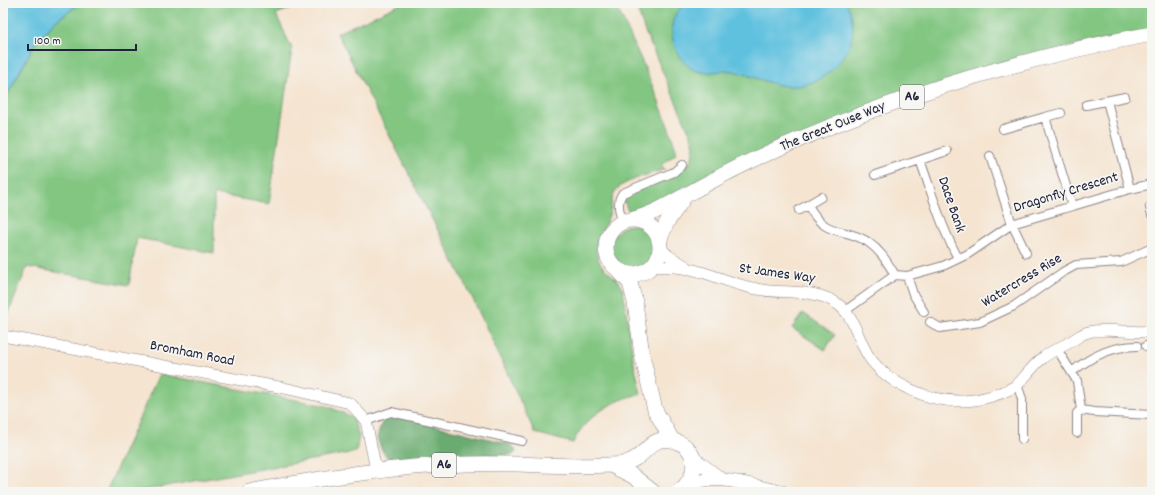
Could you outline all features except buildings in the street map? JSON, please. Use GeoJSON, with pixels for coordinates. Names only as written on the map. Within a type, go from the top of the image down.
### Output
{"type":"FeatureCollection","features":[{"type":"Feature","properties":{"kind":"highway","name":"The Great Ouse Way"},"geometry":{"type":"LineString","coordinates":[[628,220],[656,212],[717,178],[799,140],[906,98],[1015,64],[1152,34]]}},
{"type":"Feature","properties":{"kind":"highway","name":"The Great Ouse Way"},"geometry":{"type":"LineString","coordinates":[[660,244],[667,222],[684,196]]}},
{"type":"Feature","properties":{"kind":"highway"},"geometry":{"type":"LineString","coordinates":[[628,220],[650,226],[660,244]]}},
{"type":"Feature","properties":{"kind":"highway","name":"A6"},"geometry":{"type":"LineString","coordinates":[[628,220],[609,233],[605,245],[607,257],[614,267],[630,283],[635,302],[642,355],[655,410],[672,440]]}},
{"type":"Feature","properties":{"kind":"highway","name":"A6"},"geometry":{"type":"LineString","coordinates":[[635,302],[649,269],[657,258],[660,244]]}},
{"type":"Feature","properties":{"kind":"highway"},"geometry":{"type":"LineString","coordinates":[[619,271],[636,274],[649,269]]}},
{"type":"Feature","properties":{"kind":"highway","name":"A6"},"geometry":{"type":"LineString","coordinates":[[249,492],[376,470],[420,466],[468,464],[611,465],[634,459],[645,450],[655,410]]}},
{"type":"Feature","properties":{"kind":"highway"},"geometry":{"type":"LineString","coordinates":[[649,489],[638,472],[645,450],[657,441],[672,440],[684,446],[692,457],[694,472],[683,489]]}},
{"type":"Feature","properties":{"kind":"highway","name":"A6"},"geometry":{"type":"LineString","coordinates":[[611,465],[649,489]]}},
{"type":"Feature","properties":{"kind":"main road"},"geometry":{"type":"LineString","coordinates":[[692,457],[721,479]]}},
{"type":"Feature","properties":{"kind":"main road"},"geometry":{"type":"LineString","coordinates":[[683,489],[703,479],[721,479],[782,492]]}},
{"type":"Feature","properties":{"kind":"street"},"geometry":{"type":"LineString","coordinates":[[1086,105],[1126,97]]}},
{"type":"Feature","properties":{"kind":"street"},"geometry":{"type":"LineString","coordinates":[[1107,101],[1130,189]]}},
{"type":"Feature","properties":{"kind":"street"},"geometry":{"type":"LineString","coordinates":[[1003,129],[1045,116],[1061,113]]}},
{"type":"Feature","properties":{"kind":"street"},"geometry":{"type":"LineString","coordinates":[[1045,116],[1072,206]]}},
{"type":"Feature","properties":{"kind":"street"},"geometry":{"type":"LineString","coordinates":[[876,175],[947,151]]}},
{"type":"Feature","properties":{"kind":"street"},"geometry":{"type":"LineString","coordinates":[[990,156],[1012,224],[1026,253]]}},
{"type":"Feature","properties":{"kind":"street","name":"Dace Bank"},"geometry":{"type":"LineString","coordinates":[[920,160],[944,231],[958,258]]}},
{"type":"Feature","properties":{"kind":"street"},"geometry":{"type":"LineString","coordinates":[[628,220],[618,205],[620,197],[623,193],[674,172],[682,165]]}},
{"type":"Feature","properties":{"kind":"street","name":"Dragonfly Crescent"},"geometry":{"type":"LineString","coordinates":[[895,275],[907,276],[943,266],[968,254],[1012,224],[1130,189],[1152,184]]}},
{"type":"Feature","properties":{"kind":"street"},"geometry":{"type":"LineString","coordinates":[[799,210],[821,197]]}},
{"type":"Feature","properties":{"kind":"street"},"geometry":{"type":"LineString","coordinates":[[808,205],[815,218],[828,228],[858,236],[876,248],[883,255],[895,275],[845,311]]}},
{"type":"Feature","properties":{"kind":"street"},"geometry":{"type":"LineString","coordinates":[[660,244],[669,256],[691,269]]}},
{"type":"Feature","properties":{"kind":"street","name":"Watercress Rise"},"geometry":{"type":"LineString","coordinates":[[930,322],[940,328],[980,322],[1014,306],[1076,265],[1121,262],[1152,248]]}},
{"type":"Feature","properties":{"kind":"street"},"geometry":{"type":"LineString","coordinates":[[649,269],[665,266],[691,269]]}},
{"type":"Feature","properties":{"kind":"street","name":"St James Way"},"geometry":{"type":"LineString","coordinates":[[691,269],[736,284],[758,289],[781,292],[806,292],[825,297],[839,305],[850,317],[870,357],[890,377],[911,391],[932,398],[962,401],[995,395],[1018,384],[1044,356],[1088,332],[1106,330],[1137,333],[1152,331]]}},
{"type":"Feature","properties":{"kind":"street"},"geometry":{"type":"LineString","coordinates":[[907,276],[913,294],[924,312]]}},
{"type":"Feature","properties":{"kind":"street","name":"Bromham Road"},"geometry":{"type":"LineString","coordinates":[[3,336],[338,399],[350,403],[366,421]]}},
{"type":"Feature","properties":{"kind":"street"},"geometry":{"type":"LineString","coordinates":[[1072,372],[1093,357],[1119,348],[1145,346]]}},
{"type":"Feature","properties":{"kind":"street"},"geometry":{"type":"LineString","coordinates":[[1057,349],[1077,381],[1081,410]]}},
{"type":"Feature","properties":{"kind":"street"},"geometry":{"type":"LineString","coordinates":[[1018,384],[1022,399],[1022,439]]}},
{"type":"Feature","properties":{"kind":"street"},"geometry":{"type":"LineString","coordinates":[[1081,410],[1152,415]]}},
{"type":"Feature","properties":{"kind":"street"},"geometry":{"type":"LineString","coordinates":[[1077,433],[1077,413],[1081,410]]}},
{"type":"Feature","properties":{"kind":"street"},"geometry":{"type":"LineString","coordinates":[[376,470],[366,421],[391,412],[522,441]]}},
{"type":"Feature","properties":{"kind":"green space"},"geometry":{"type":"Polygon","coordinates":[[[81,3],[306,3],[276,14],[292,49],[269,204],[214,194],[214,253],[137,238],[129,285],[27,267],[3,327],[3,103],[35,43],[57,20],[81,3]]]}},
{"type":"Feature","properties":{"kind":"green space"},"geometry":{"type":"Polygon","coordinates":[[[403,3],[615,3],[641,58],[664,115],[677,153],[661,165],[665,169],[630,181],[616,190],[607,221],[599,236],[596,247],[600,263],[618,281],[623,289],[633,359],[641,394],[621,400],[592,417],[584,425],[573,443],[535,433],[472,297],[337,33],[403,3]]]}},
{"type":"Feature","properties":{"kind":"green space"},"geometry":{"type":"Polygon","coordinates":[[[635,3],[1152,3],[1152,29],[1014,59],[664,203],[662,200],[645,209],[631,211],[627,209],[625,202],[621,202],[624,196],[684,167],[687,162],[691,163],[694,146],[692,138],[645,32],[635,3]]]}},
{"type":"Feature","properties":{"kind":"green space"},"geometry":{"type":"Polygon","coordinates":[[[633,225],[645,229],[651,235],[655,247],[651,259],[645,265],[633,269],[621,265],[615,259],[611,247],[615,235],[621,229],[633,225]]]}},
{"type":"Feature","properties":{"kind":"green space"},"geometry":{"type":"Polygon","coordinates":[[[803,313],[835,335],[825,350],[792,328],[803,313]]]}},
{"type":"Feature","properties":{"kind":"green space"},"geometry":{"type":"Polygon","coordinates":[[[159,374],[327,406],[352,417],[359,436],[356,452],[133,492],[106,492],[159,374]]]}},
{"type":"Feature","properties":{"kind":"green space"},"geometry":{"type":"Polygon","coordinates":[[[390,417],[400,417],[506,443],[512,445],[516,451],[514,454],[508,455],[390,459],[381,449],[377,438],[382,422],[390,417]]]}},
{"type":"Feature","properties":{"kind":"water"},"geometry":{"type":"Polygon","coordinates":[[[81,3],[57,20],[35,43],[3,103],[3,4],[81,3]]]}},
{"type":"Feature","properties":{"kind":"water"},"geometry":{"type":"Polygon","coordinates":[[[689,3],[846,3],[851,14],[853,28],[851,42],[840,62],[832,70],[816,81],[796,86],[774,84],[733,71],[697,71],[688,66],[681,58],[675,48],[672,37],[674,17],[680,8],[689,3]]]}}]}
